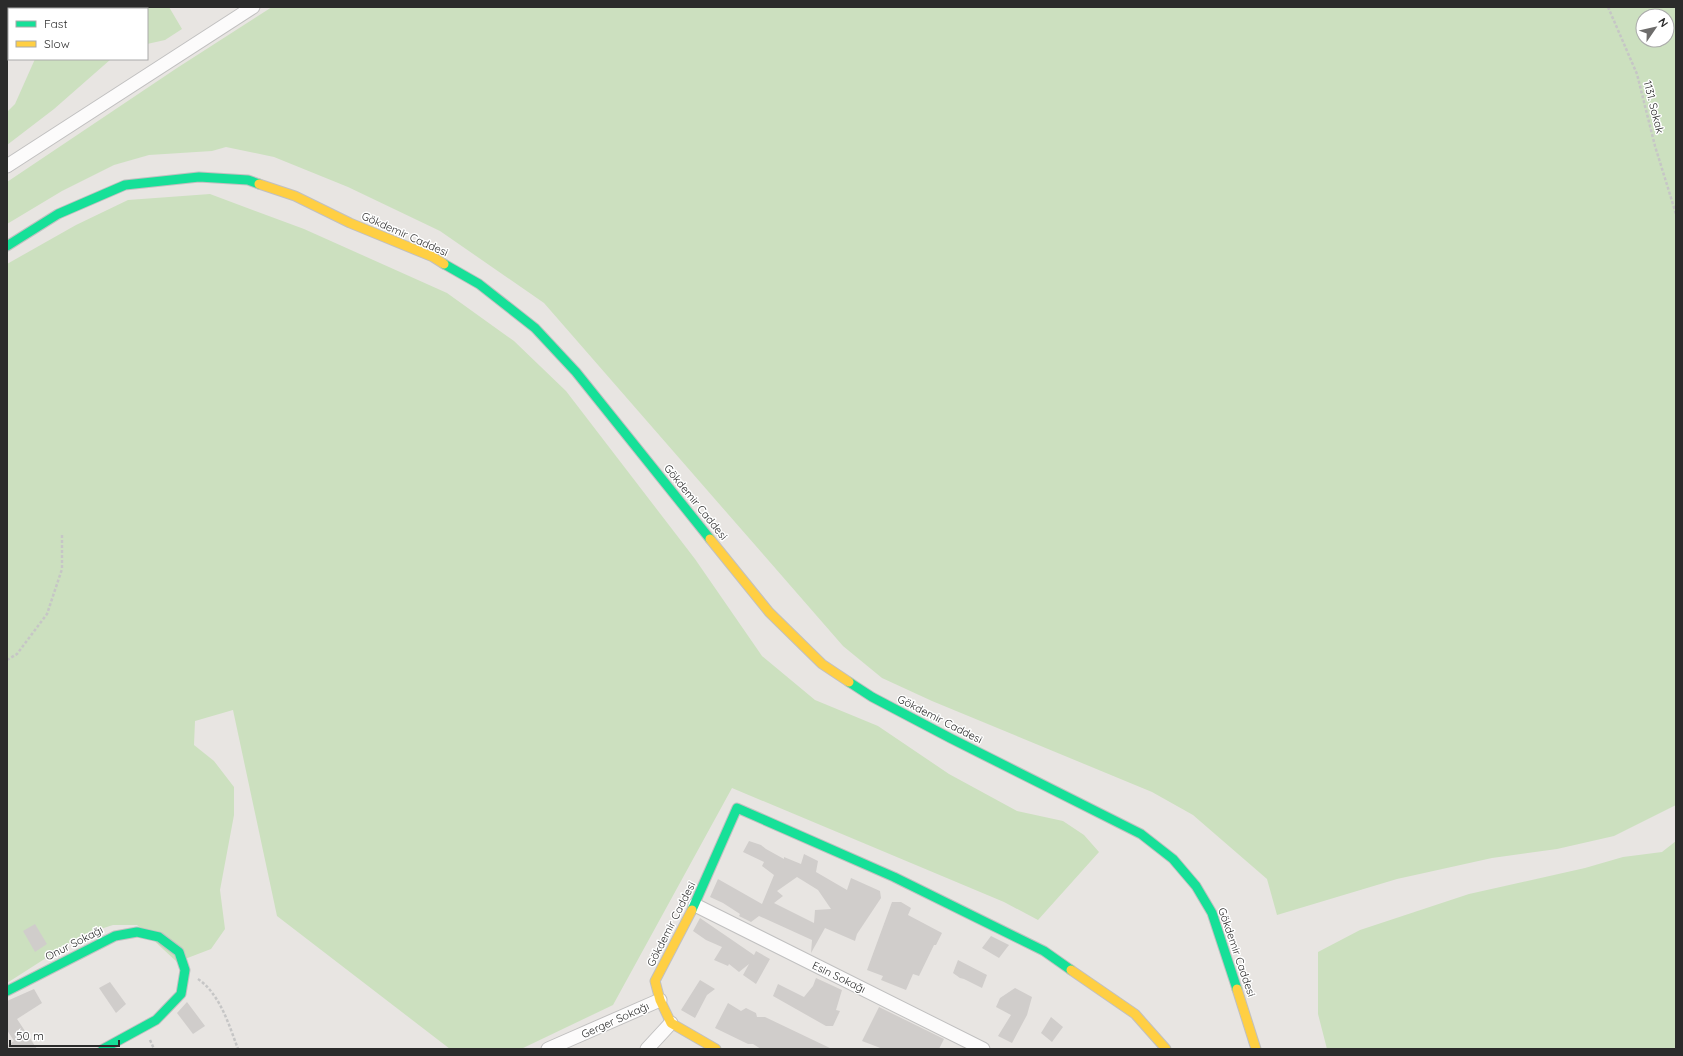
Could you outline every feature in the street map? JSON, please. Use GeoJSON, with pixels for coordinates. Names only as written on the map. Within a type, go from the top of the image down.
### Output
{"type":"FeatureCollection","features":[{"type":"Feature","properties":{"kind":"main road","name":"Gökdemir Caddesi"},"geometry":{"type":"LineString","coordinates":[[7,246],[58,214],[125,185],[199,177],[248,180],[295,196],[350,223],[433,257],[479,284],[535,328],[576,372],[769,612],[822,664],[872,697],[1141,834],[1173,859],[1196,886],[1212,913],[1226,952],[1256,1049]]}},
{"type":"Feature","properties":{"kind":"main road","name":"Gökdemir Caddesi"},"geometry":{"type":"LineString","coordinates":[[670,1023],[660,1000],[655,981],[695,905],[738,808],[894,877],[1044,951],[1135,1014],[1166,1049]]}},
{"type":"Feature","properties":{"kind":"main road","name":"Onur Sokağı"},"geometry":{"type":"LineString","coordinates":[[7,991],[115,936],[137,932],[159,937],[180,952],[185,970],[181,994],[156,1020],[103,1049]]}},
{"type":"Feature","properties":{"kind":"main road"},"geometry":{"type":"LineString","coordinates":[[670,1023],[716,1049]]}},
{"type":"Feature","properties":{"kind":"street"},"geometry":{"type":"LineString","coordinates":[[7,166],[253,7]]}},
{"type":"Feature","properties":{"kind":"street","name":"Esin Sokağı"},"geometry":{"type":"LineString","coordinates":[[695,905],[983,1049]]}},
{"type":"Feature","properties":{"kind":"street","name":"Gerger Sokağı"},"geometry":{"type":"LineString","coordinates":[[548,1049],[660,1000]]}},
{"type":"Feature","properties":{"kind":"street"},"geometry":{"type":"LineString","coordinates":[[648,1049],[670,1023]]}},
{"type":"Feature","properties":{"kind":"path","name":"1131. Sokak"},"geometry":{"type":"LineString","coordinates":[[1608,7],[1637,74],[1655,146],[1676,214]]}},
{"type":"Feature","properties":{"kind":"path"},"geometry":{"type":"LineString","coordinates":[[7,660],[17,654],[47,614],[62,569],[62,534]]}},
{"type":"Feature","properties":{"kind":"path"},"geometry":{"type":"LineString","coordinates":[[185,970],[207,985],[225,1015],[238,1049]]}},
{"type":"Feature","properties":{"kind":"green space"},"geometry":{"type":"Polygon","coordinates":[[[169,7],[182,29],[165,40],[148,44],[148,8],[81,8],[169,7]]]}},
{"type":"Feature","properties":{"kind":"green space"},"geometry":{"type":"Polygon","coordinates":[[[272,7],[1676,7],[1676,805],[1614,836],[1557,849],[1492,858],[1397,879],[1277,915],[1267,879],[1193,815],[1152,792],[932,701],[882,678],[843,646],[544,303],[440,231],[348,187],[274,157],[226,147],[212,151],[149,155],[114,165],[62,191],[7,224],[7,182],[177,68],[272,7]]]}},
{"type":"Feature","properties":{"kind":"green space"},"geometry":{"type":"Polygon","coordinates":[[[35,60],[110,60],[54,109],[7,145],[7,112],[15,104],[35,60]]]}},
{"type":"Feature","properties":{"kind":"green space"},"geometry":{"type":"Polygon","coordinates":[[[210,194],[304,229],[447,293],[514,341],[566,391],[695,559],[762,656],[815,700],[878,726],[949,774],[1017,811],[1063,821],[1084,835],[1099,852],[1038,920],[1004,902],[732,788],[613,1005],[521,1049],[450,1049],[277,916],[233,710],[195,721],[194,745],[214,761],[234,787],[234,815],[220,890],[225,929],[211,949],[177,962],[137,925],[113,925],[82,935],[7,983],[7,264],[76,225],[128,200],[210,194]]]}},
{"type":"Feature","properties":{"kind":"green space"},"geometry":{"type":"Polygon","coordinates":[[[1676,841],[1676,1049],[1327,1049],[1318,1014],[1318,952],[1360,930],[1469,894],[1585,868],[1623,857],[1662,852],[1676,841]]]}},
{"type":"Feature","properties":{"kind":"building"},"geometry":{"type":"Polygon","coordinates":[[[749,841],[761,845],[784,859],[784,857],[801,864],[804,854],[818,861],[816,872],[847,890],[851,878],[880,891],[881,898],[857,934],[855,941],[825,928],[811,953],[812,940],[759,916],[751,922],[739,916],[740,914],[723,903],[710,897],[718,879],[762,904],[774,875],[762,866],[764,862],[743,852],[749,841]],[[797,877],[777,891],[783,896],[774,903],[814,923],[815,910],[831,909],[818,890],[797,877]]]}},
{"type":"Feature","properties":{"kind":"building"},"geometry":{"type":"Polygon","coordinates":[[[892,902],[901,902],[911,908],[908,915],[942,933],[936,945],[934,945],[919,976],[913,974],[906,990],[881,980],[883,976],[867,970],[892,902]]]}},
{"type":"Feature","properties":{"kind":"building"},"geometry":{"type":"Polygon","coordinates":[[[700,918],[754,955],[756,951],[770,959],[756,984],[743,975],[749,964],[739,972],[729,964],[728,966],[714,960],[722,947],[706,940],[693,931],[700,918]]]}},
{"type":"Feature","properties":{"kind":"building"},"geometry":{"type":"Polygon","coordinates":[[[35,924],[47,944],[35,952],[23,931],[35,924]]]}},
{"type":"Feature","properties":{"kind":"building"},"geometry":{"type":"Polygon","coordinates":[[[991,936],[1009,945],[999,958],[982,948],[991,936]]]}},
{"type":"Feature","properties":{"kind":"building"},"geometry":{"type":"Polygon","coordinates":[[[958,960],[987,975],[982,988],[960,978],[953,973],[958,960]]]}},
{"type":"Feature","properties":{"kind":"building"},"geometry":{"type":"Polygon","coordinates":[[[816,978],[842,990],[836,1010],[840,1011],[833,1026],[826,1026],[773,996],[778,984],[804,997],[813,986],[816,978]]]}},
{"type":"Feature","properties":{"kind":"building"},"geometry":{"type":"Polygon","coordinates":[[[700,980],[715,989],[707,995],[695,1018],[681,1010],[700,980]]]}},
{"type":"Feature","properties":{"kind":"building"},"geometry":{"type":"Polygon","coordinates":[[[110,982],[126,1004],[116,1013],[99,988],[110,982]]]}},
{"type":"Feature","properties":{"kind":"building"},"geometry":{"type":"Polygon","coordinates":[[[1015,988],[1032,997],[1027,1015],[1012,1043],[998,1036],[1011,1015],[996,1007],[1000,998],[1015,988]]]}},
{"type":"Feature","properties":{"kind":"building"},"geometry":{"type":"Polygon","coordinates":[[[34,989],[42,1003],[17,1019],[37,1049],[7,1049],[7,1046],[14,1041],[7,1030],[7,1001],[34,989]]]}},
{"type":"Feature","properties":{"kind":"building"},"geometry":{"type":"Polygon","coordinates":[[[187,1002],[205,1026],[193,1034],[177,1013],[187,1002]]]}},
{"type":"Feature","properties":{"kind":"building"},"geometry":{"type":"Polygon","coordinates":[[[728,1003],[741,1011],[746,1008],[756,1013],[757,1017],[765,1017],[832,1049],[761,1049],[753,1044],[748,1044],[715,1028],[728,1003]]]}},
{"type":"Feature","properties":{"kind":"building"},"geometry":{"type":"Polygon","coordinates":[[[879,1007],[944,1039],[939,1049],[883,1049],[862,1041],[879,1007]]]}},
{"type":"Feature","properties":{"kind":"building"},"geometry":{"type":"Polygon","coordinates":[[[1051,1017],[1063,1027],[1052,1042],[1041,1033],[1051,1017]]]}},
{"type":"Feature","properties":{"kind":"traffic: fast"},"geometry":{"type":"LineString","coordinates":[[7,246],[58,214],[125,185],[199,177],[248,180],[259,184]]}},
{"type":"Feature","properties":{"kind":"traffic: fast"},"geometry":{"type":"LineString","coordinates":[[444,264],[479,284],[535,328],[576,372],[710,539]]}},
{"type":"Feature","properties":{"kind":"traffic: fast"},"geometry":{"type":"LineString","coordinates":[[849,682],[872,697],[950,738],[1141,834],[1173,859],[1196,886],[1212,913],[1237,989]]}},
{"type":"Feature","properties":{"kind":"traffic: fast"},"geometry":{"type":"LineString","coordinates":[[692,910],[737,808],[894,877],[1044,951],[1071,970]]}},
{"type":"Feature","properties":{"kind":"traffic: fast"},"geometry":{"type":"LineString","coordinates":[[7,991],[115,936],[137,932],[159,937],[179,952],[185,970],[181,994],[156,1020],[103,1049]]}},
{"type":"Feature","properties":{"kind":"traffic: slow"},"geometry":{"type":"LineString","coordinates":[[259,184],[295,196],[350,223],[433,257],[444,264]]}},
{"type":"Feature","properties":{"kind":"traffic: slow"},"geometry":{"type":"LineString","coordinates":[[710,539],[769,612],[822,664],[849,682]]}},
{"type":"Feature","properties":{"kind":"traffic: slow"},"geometry":{"type":"LineString","coordinates":[[692,910],[655,981],[660,1000],[671,1023],[716,1049]]}},
{"type":"Feature","properties":{"kind":"traffic: slow"},"geometry":{"type":"LineString","coordinates":[[1071,970],[1135,1014],[1166,1049]]}},
{"type":"Feature","properties":{"kind":"traffic: slow"},"geometry":{"type":"LineString","coordinates":[[1237,989],[1256,1049]]}}]}
